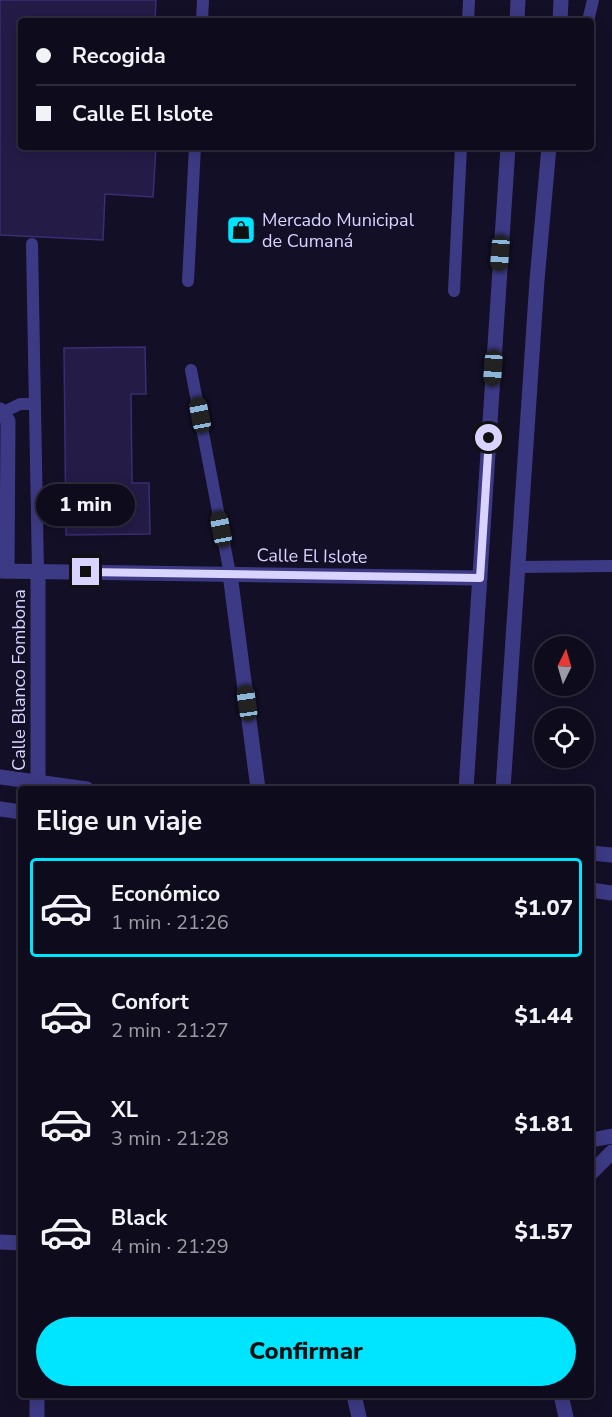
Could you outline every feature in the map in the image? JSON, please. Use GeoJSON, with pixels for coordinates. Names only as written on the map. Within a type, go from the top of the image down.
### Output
{"type":"FeatureCollection","features":[{"type":"Feature","properties":{"kind":"street"},"geometry":{"type":"LineString","coordinates":[[517,18],[518,0]]}},
{"type":"Feature","properties":{"kind":"street"},"geometry":{"type":"LineString","coordinates":[[560,18],[561,0]]}},
{"type":"Feature","properties":{"kind":"street"},"geometry":{"type":"LineString","coordinates":[[466,786],[508,150]]}},
{"type":"Feature","properties":{"kind":"street"},"geometry":{"type":"LineString","coordinates":[[503,786],[537,280],[549,150]]}},
{"type":"Feature","properties":{"kind":"street"},"geometry":{"type":"LineString","coordinates":[[1,412],[8,421],[3,571]]}},
{"type":"Feature","properties":{"kind":"street","name":"Calle El Islote"},"geometry":{"type":"LineString","coordinates":[[3,571],[480,578]]}},
{"type":"Feature","properties":{"kind":"street","name":"Calle Blanco Fombona"},"geometry":{"type":"LineString","coordinates":[[38,572],[38,786]]}},
{"type":"Feature","properties":{"kind":"street"},"geometry":{"type":"LineString","coordinates":[[230,574],[258,786]]}},
{"type":"Feature","properties":{"kind":"street"},"geometry":{"type":"LineString","coordinates":[[0,777],[38,786]]}},
{"type":"Feature","properties":{"kind":"street"},"geometry":{"type":"LineString","coordinates":[[0,809],[18,812]]}},
{"type":"Feature","properties":{"kind":"street"},"geometry":{"type":"LineString","coordinates":[[594,852],[612,855]]}},
{"type":"Feature","properties":{"kind":"street"},"geometry":{"type":"LineString","coordinates":[[594,890],[612,893]]}},
{"type":"Feature","properties":{"kind":"street"},"geometry":{"type":"LineString","coordinates":[[594,1139],[612,1136]]}},
{"type":"Feature","properties":{"kind":"street"},"geometry":{"type":"LineString","coordinates":[[594,1170],[612,1152]]}},
{"type":"Feature","properties":{"kind":"street"},"geometry":{"type":"LineString","coordinates":[[0,1242],[18,1243]]}},
{"type":"Feature","properties":{"kind":"street"},"geometry":{"type":"LineString","coordinates":[[37,1398],[37,1417]]}},
{"type":"Feature","properties":{"kind":"street"},"geometry":{"type":"LineString","coordinates":[[355,1398],[359,1417]]}},
{"type":"Feature","properties":{"kind":"street"},"geometry":{"type":"LineString","coordinates":[[562,1398],[566,1417]]}},
{"type":"Feature","properties":{"kind":"lane"},"geometry":{"type":"LineString","coordinates":[[202,18],[203,0]]}},
{"type":"Feature","properties":{"kind":"lane"},"geometry":{"type":"LineString","coordinates":[[468,18],[469,0]]}},
{"type":"Feature","properties":{"kind":"lane"},"geometry":{"type":"LineString","coordinates":[[589,18],[593,0]]}},
{"type":"Feature","properties":{"kind":"lane"},"geometry":{"type":"LineString","coordinates":[[188,281],[195,150]]}},
{"type":"Feature","properties":{"kind":"lane"},"geometry":{"type":"LineString","coordinates":[[454,291],[461,150]]}},
{"type":"Feature","properties":{"kind":"lane"},"geometry":{"type":"LineString","coordinates":[[32,244],[38,572]]}},
{"type":"Feature","properties":{"kind":"lane"},"geometry":{"type":"LineString","coordinates":[[191,370],[230,574]]}},
{"type":"Feature","properties":{"kind":"lane"},"geometry":{"type":"LineString","coordinates":[[1,412],[20,404],[35,404]]}},
{"type":"Feature","properties":{"kind":"lane"},"geometry":{"type":"LineString","coordinates":[[518,567],[612,566]]}},
{"type":"Feature","properties":{"kind":"building"},"geometry":{"type":"Polygon","coordinates":[[[0,0],[156,0],[155,18],[18,18],[18,150],[156,150],[153,197],[105,194],[103,240],[0,235],[0,0]]]}},
{"type":"Feature","properties":{"kind":"building"},"geometry":{"type":"Polygon","coordinates":[[[145,347],[146,394],[131,394],[132,483],[149,483],[150,534],[66,535],[64,348],[145,347]]]}},
{"type":"Feature","properties":{"kind":"place","name":"Mercado Municipal de Cumaná"},"geometry":{"type":"Point","coordinates":[241,230]}},
{"type":"Feature","properties":{"kind":"route"},"geometry":{"type":"LineString","coordinates":[[86,572],[480,578],[489,438]]}}]}
